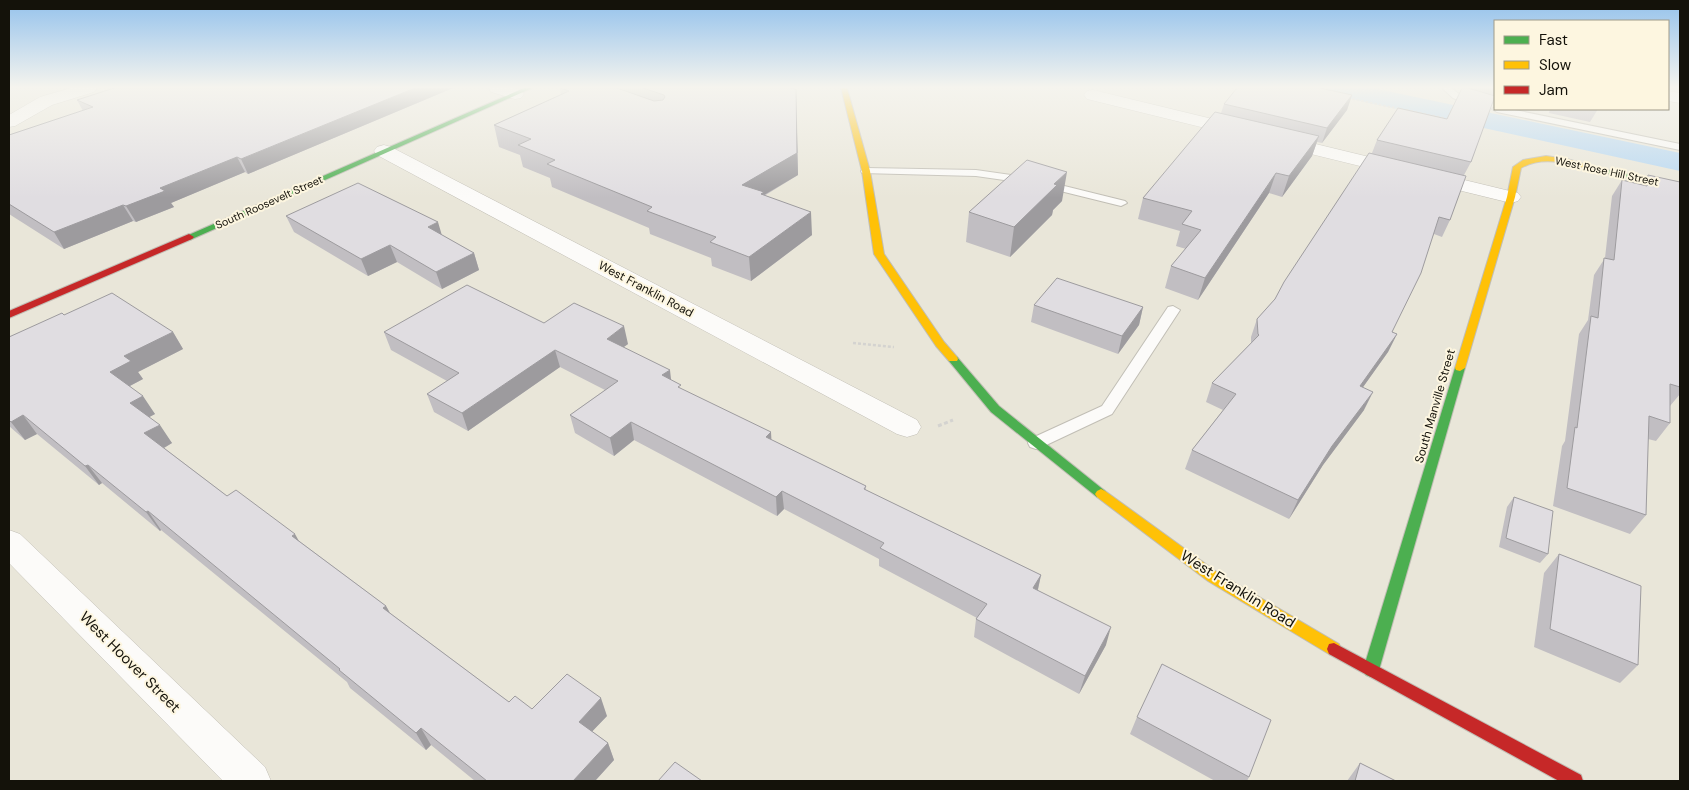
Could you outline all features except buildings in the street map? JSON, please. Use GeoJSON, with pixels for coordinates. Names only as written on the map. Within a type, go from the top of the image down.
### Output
{"type":"FeatureCollection","features":[{"type":"Feature","properties":{"kind":"street","name":"South Roosevelt Street"},"geometry":{"type":"LineString","coordinates":[[9,315],[444,125]]}},
{"type":"Feature","properties":{"kind":"street"},"geometry":{"type":"LineString","coordinates":[[854,125],[866,171]]}},
{"type":"Feature","properties":{"kind":"street"},"geometry":{"type":"LineString","coordinates":[[1215,125],[1511,197]]}},
{"type":"Feature","properties":{"kind":"street","name":"West Franklin Road"},"geometry":{"type":"LineString","coordinates":[[384,151],[908,426]]}},
{"type":"Feature","properties":{"kind":"street","name":"South Manville Street"},"geometry":{"type":"LineString","coordinates":[[1371,670],[1511,197],[1517,166],[1524,161],[1534,158]]}},
{"type":"Feature","properties":{"kind":"street","name":"West Rose Hill Street"},"geometry":{"type":"LineString","coordinates":[[1534,158],[1551,159],[1680,187]]}},
{"type":"Feature","properties":{"kind":"street","name":"West Franklin Road"},"geometry":{"type":"LineString","coordinates":[[866,171],[879,254],[940,344],[995,409],[1107,500],[1213,577],[1371,670],[1575,781]]}},
{"type":"Feature","properties":{"kind":"street","name":"West Hoover Street"},"geometry":{"type":"LineString","coordinates":[[9,543],[251,781]]}},
{"type":"Feature","properties":{"kind":"lane"},"geometry":{"type":"LineString","coordinates":[[1576,125],[1680,147]]}},
{"type":"Feature","properties":{"kind":"lane"},"geometry":{"type":"LineString","coordinates":[[866,171],[976,173],[1032,181],[1121,203]]}},
{"type":"Feature","properties":{"kind":"lane"},"geometry":{"type":"LineString","coordinates":[[1036,443],[1107,410],[1173,310]]}},
{"type":"Feature","properties":{"kind":"path"},"geometry":{"type":"LineString","coordinates":[[853,343],[894,347]]}},
{"type":"Feature","properties":{"kind":"path"},"geometry":{"type":"LineString","coordinates":[[931,429],[953,420]]}},
{"type":"Feature","properties":{"kind":"waterway"},"geometry":{"type":"LineString","coordinates":[[1508,125],[1680,162]]}},
{"type":"Feature","properties":{"kind":"traffic: fast"},"geometry":{"type":"LineString","coordinates":[[189,237],[445,125]]}},
{"type":"Feature","properties":{"kind":"traffic: fast"},"geometry":{"type":"LineString","coordinates":[[1597,169],[1680,187]]}},
{"type":"Feature","properties":{"kind":"traffic: fast"},"geometry":{"type":"LineString","coordinates":[[953,359],[995,409],[1101,494]]}},
{"type":"Feature","properties":{"kind":"traffic: fast"},"geometry":{"type":"LineString","coordinates":[[1371,670],[1460,368]]}},
{"type":"Feature","properties":{"kind":"traffic: slow"},"geometry":{"type":"LineString","coordinates":[[854,125],[866,171],[879,254],[940,344],[953,359]]}},
{"type":"Feature","properties":{"kind":"traffic: slow"},"geometry":{"type":"LineString","coordinates":[[1460,368],[1511,197],[1517,167],[1536,159],[1556,159],[1597,169]]}},
{"type":"Feature","properties":{"kind":"traffic: slow"},"geometry":{"type":"LineString","coordinates":[[1101,494],[1213,577],[1334,649]]}},
{"type":"Feature","properties":{"kind":"traffic: jam"},"geometry":{"type":"LineString","coordinates":[[9,315],[189,237]]}},
{"type":"Feature","properties":{"kind":"traffic: jam"},"geometry":{"type":"LineString","coordinates":[[1334,649],[1575,781]]}}]}
